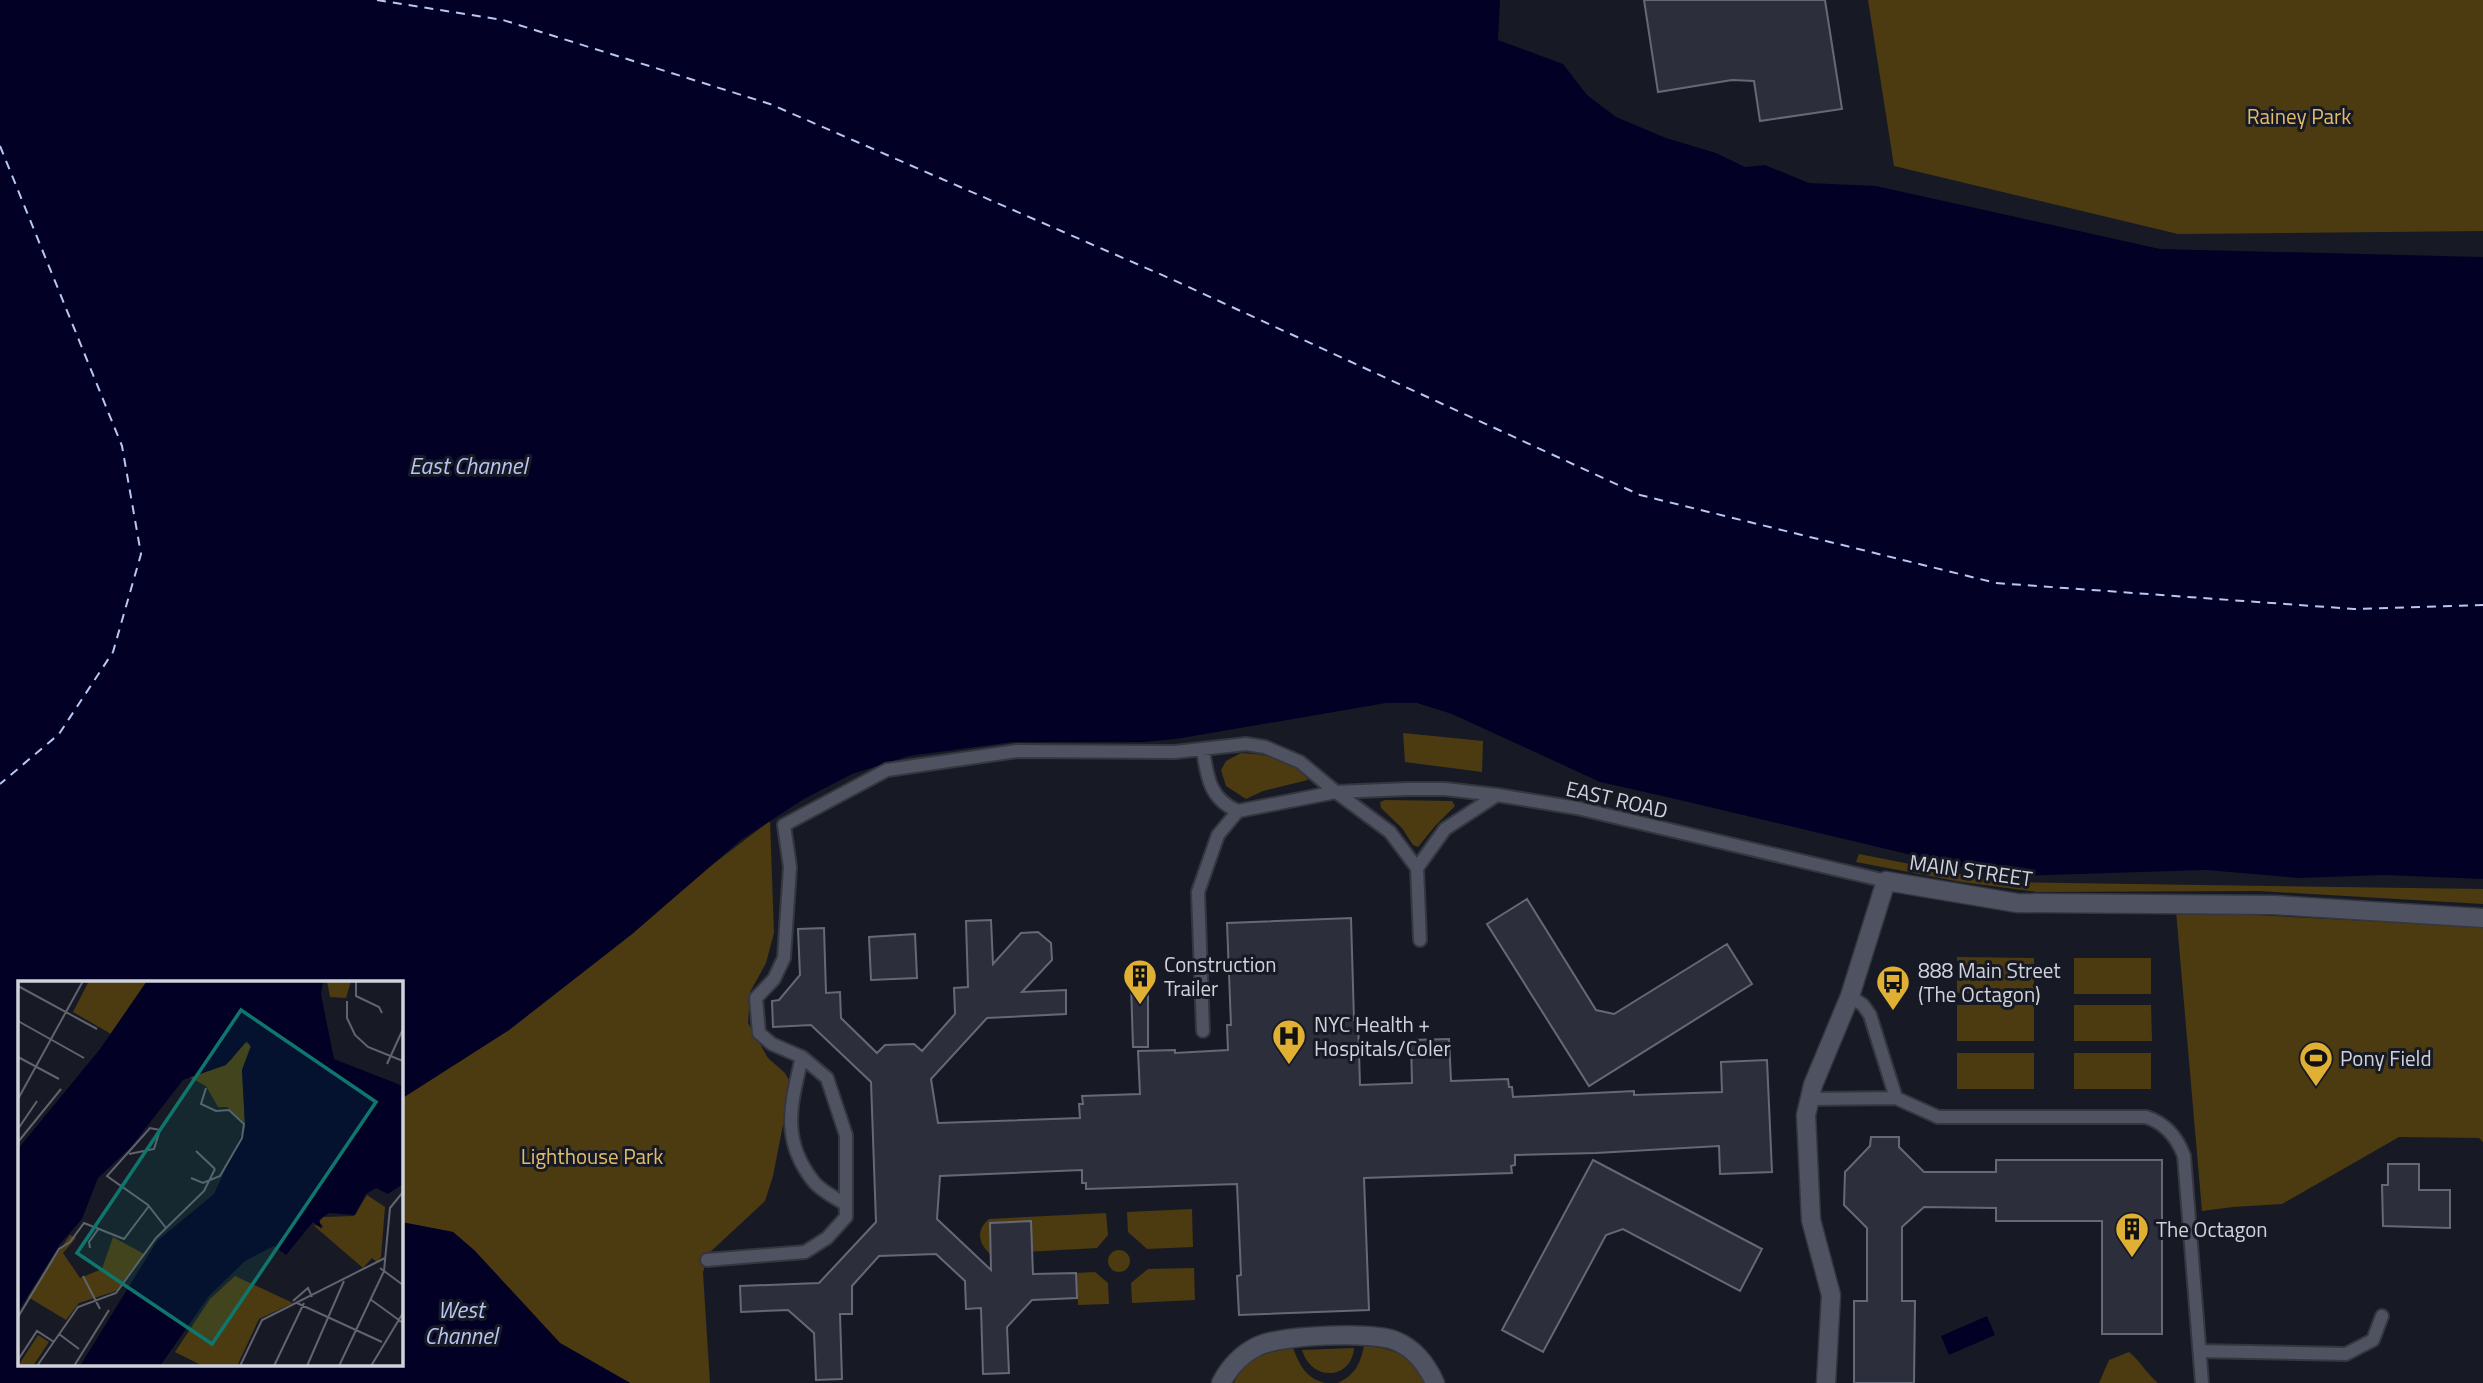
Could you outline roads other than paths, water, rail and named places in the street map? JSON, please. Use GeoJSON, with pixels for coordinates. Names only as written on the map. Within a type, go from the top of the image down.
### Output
{"type":"FeatureCollection","features":[{"type":"Feature","properties":{"kind":"street","name":"MAIN STREET"},"geometry":{"type":"LineString","coordinates":[[1826,1383],[1831,1295],[1811,1220],[1806,1124],[1809,1099],[1850,996],[1886,881],[2017,902],[2248,904],[2483,918]]}},
{"type":"Feature","properties":{"kind":"street"},"geometry":{"type":"LineString","coordinates":[[1221,1383],[1235,1362],[1248,1351],[1265,1343],[1281,1339],[1369,1335],[1388,1337],[1406,1346],[1427,1366],[1436,1383]]}},
{"type":"Feature","properties":{"kind":"lane"},"geometry":{"type":"LineString","coordinates":[[707,1260],[805,1252],[827,1238],[846,1217],[846,1135],[827,1078],[802,1057],[772,1044],[759,1033],[756,998],[774,979],[784,958],[790,867],[784,825],[887,770],[1017,751],[1175,752],[1247,744],[1265,747],[1300,762],[1390,832],[1417,868],[1420,940]]}},
{"type":"Feature","properties":{"kind":"lane"},"geometry":{"type":"LineString","coordinates":[[1203,750],[1210,786],[1220,800],[1238,811],[1218,835],[1198,892],[1203,1031]]}},
{"type":"Feature","properties":{"kind":"lane","name":"EAST ROAD"},"geometry":{"type":"LineString","coordinates":[[1238,811],[1336,792],[1445,789],[1577,808],[1886,881]]}},
{"type":"Feature","properties":{"kind":"lane"},"geometry":{"type":"LineString","coordinates":[[1417,868],[1445,829],[1497,795]]}},
{"type":"Feature","properties":{"kind":"lane"},"geometry":{"type":"LineString","coordinates":[[1850,996],[1863,1005],[1870,1015],[1896,1098]]}},
{"type":"Feature","properties":{"kind":"lane"},"geometry":{"type":"LineString","coordinates":[[802,1057],[792,1104],[791,1143],[814,1183],[845,1204]]}},
{"type":"Feature","properties":{"kind":"lane"},"geometry":{"type":"LineString","coordinates":[[1809,1099],[1896,1098],[1938,1117],[2146,1117],[2163,1125],[2177,1139],[2184,1156],[2202,1383]]}},
{"type":"Feature","properties":{"kind":"lane"},"geometry":{"type":"LineString","coordinates":[[2200,1351],[2346,1354],[2373,1340],[2382,1315]]}},
{"type":"Feature","properties":{"kind":"water","name":"East Channel"},"geometry":{"type":"Polygon","coordinates":[[[0,0],[1500,0],[1498,40],[1563,64],[1587,95],[1616,117],[1666,138],[1716,153],[1745,167],[1765,165],[1809,183],[1876,186],[2160,249],[2483,257],[2483,879],[2384,875],[2299,878],[2206,870],[2020,876],[1987,873],[1600,782],[1452,714],[1417,703],[1386,703],[1176,739],[1143,742],[1012,742],[909,756],[852,774],[804,799],[741,840],[632,934],[509,1030],[402,1098],[402,981],[18,981],[18,1366],[402,1366],[402,1222],[453,1232],[474,1250],[560,1343],[630,1383],[0,1383],[0,0]]]}},
{"type":"Feature","properties":{"kind":"water"},"geometry":{"type":"Polygon","coordinates":[[[1987,1316],[1995,1335],[1949,1355],[1941,1336],[1987,1316]]]}},
{"type":"Feature","properties":{"kind":"place","name":"Construction Trailer"},"geometry":{"type":"Point","coordinates":[1140,1006]}},
{"type":"Feature","properties":{"kind":"place","name":"888 Main Street (The Octagon)"},"geometry":{"type":"Point","coordinates":[1893,1012]}},
{"type":"Feature","properties":{"kind":"place","name":"NYC Health + Hospitals/Coler"},"geometry":{"type":"Point","coordinates":[1289,1066]}},
{"type":"Feature","properties":{"kind":"place","name":"Pony Field"},"geometry":{"type":"Point","coordinates":[2316,1088]}},
{"type":"Feature","properties":{"kind":"place","name":"The Octagon"},"geometry":{"type":"Point","coordinates":[2132,1259]}},
{"type":"Feature","properties":{"kind":"park label","name":"Rainey Park"},"geometry":{"type":"Point","coordinates":[2299,116]}},
{"type":"Feature","properties":{"kind":"park label","name":"Lighthouse Park"},"geometry":{"type":"Point","coordinates":[592,1156]}},
{"type":"Feature","properties":{"kind":"water label","name":"West Channel"},"geometry":{"type":"Point","coordinates":[461,1322]}}]}
